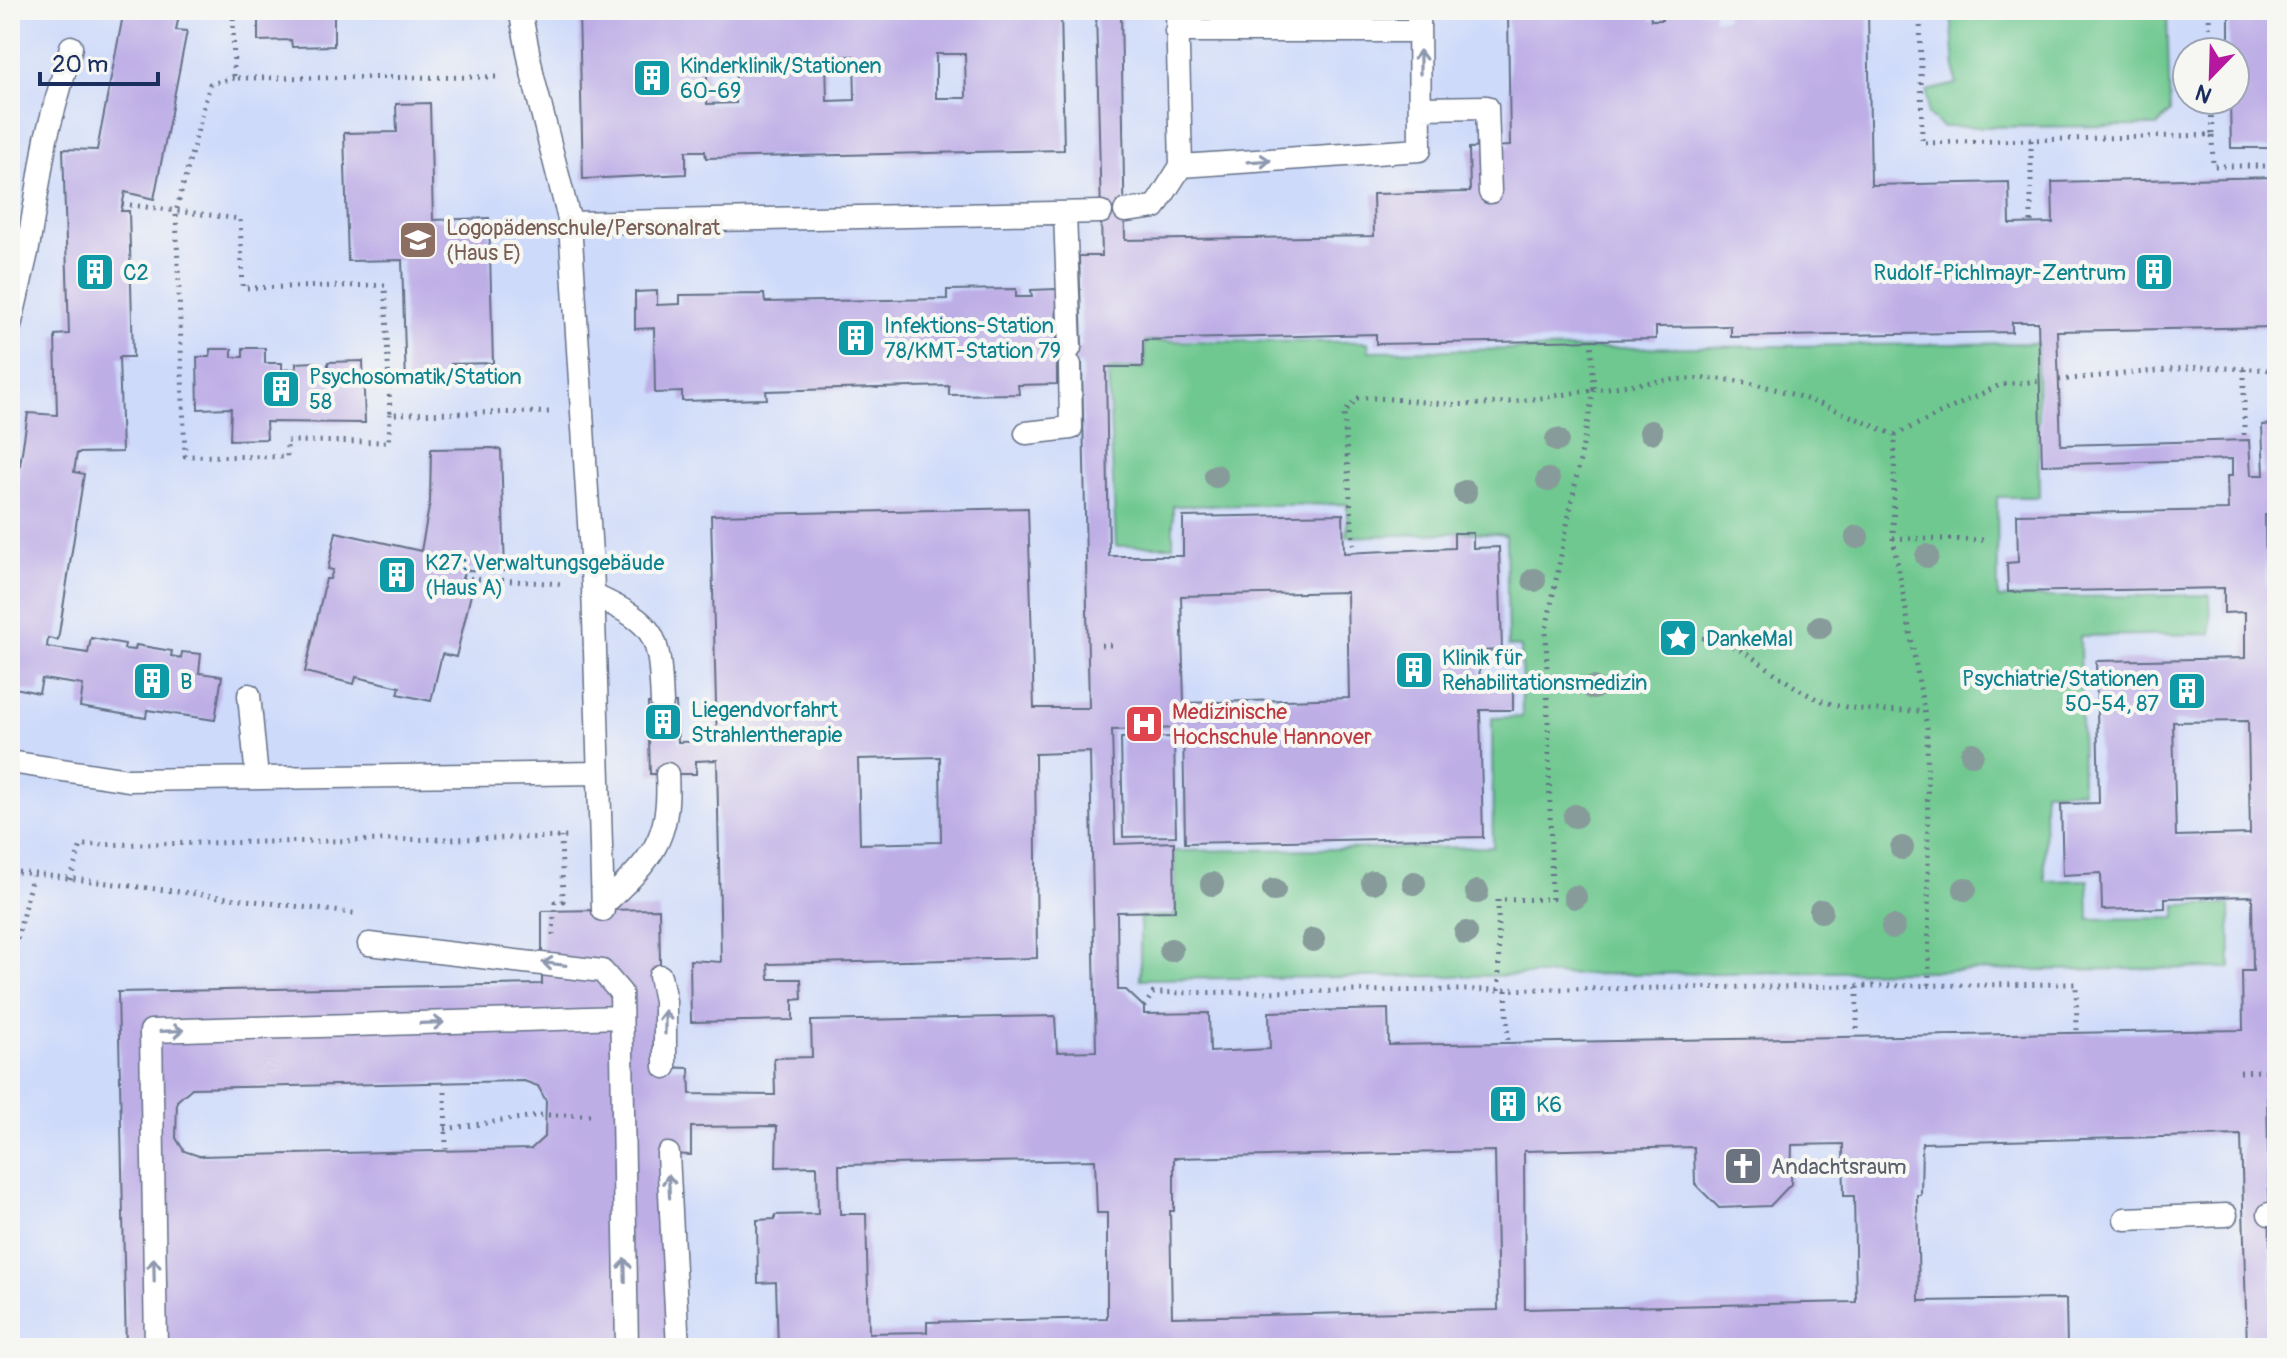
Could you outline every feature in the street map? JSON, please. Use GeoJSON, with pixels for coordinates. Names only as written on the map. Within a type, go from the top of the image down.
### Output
{"type":"FeatureCollection","features":[{"type":"Feature","properties":{"kind":"lane"},"geometry":{"type":"LineString","coordinates":[[520,10],[533,77],[570,223],[593,590],[604,907],[649,861],[669,811],[667,774]]}},
{"type":"Feature","properties":{"kind":"lane"},"geometry":{"type":"LineString","coordinates":[[1125,211],[1155,207],[1181,166],[1176,21],[1419,21],[1420,150],[1181,166]]}},
{"type":"Feature","properties":{"kind":"lane"},"geometry":{"type":"LineString","coordinates":[[10,326],[28,248],[46,138],[71,47]]}},
{"type":"Feature","properties":{"kind":"lane"},"geometry":{"type":"LineString","coordinates":[[1420,108],[1487,107],[1490,192]]}},
{"type":"Feature","properties":{"kind":"lane"},"geometry":{"type":"LineString","coordinates":[[570,223],[1101,212]]}},
{"type":"Feature","properties":{"kind":"lane"},"geometry":{"type":"LineString","coordinates":[[1026,433],[1071,428],[1065,213]]}},
{"type":"Feature","properties":{"kind":"lane"},"geometry":{"type":"LineString","coordinates":[[593,590],[635,614],[659,647],[662,703]]}},
{"type":"Feature","properties":{"kind":"lane"},"geometry":{"type":"LineString","coordinates":[[249,695],[257,778]]}},
{"type":"Feature","properties":{"kind":"lane"},"geometry":{"type":"LineString","coordinates":[[10,762],[128,780],[598,773]]}},
{"type":"Feature","properties":{"kind":"lane"},"geometry":{"type":"LineString","coordinates":[[369,944],[602,971],[621,993],[627,1348]]}},
{"type":"Feature","properties":{"kind":"lane"},"geometry":{"type":"LineString","coordinates":[[660,976],[665,1001],[665,1067]]}},
{"type":"Feature","properties":{"kind":"lane"},"geometry":{"type":"LineString","coordinates":[[156,1348],[151,1031],[621,1017]]}},
{"type":"Feature","properties":{"kind":"lane"},"geometry":{"type":"LineString","coordinates":[[668,1154],[678,1348]]}},
{"type":"Feature","properties":{"kind":"lane"},"geometry":{"type":"LineString","coordinates":[[2125,1219],[2226,1215]]}},
{"type":"Feature","properties":{"kind":"path"},"geometry":{"type":"LineString","coordinates":[[233,10],[234,78]]}},
{"type":"Feature","properties":{"kind":"path"},"geometry":{"type":"LineString","coordinates":[[1920,10],[1922,143],[2212,135]]}},
{"type":"Feature","properties":{"kind":"path"},"geometry":{"type":"LineString","coordinates":[[2209,10],[2210,36]]}},
{"type":"Feature","properties":{"kind":"path"},"geometry":{"type":"LineString","coordinates":[[122,204],[176,212],[240,219],[243,288],[385,285],[389,442],[287,441],[287,457],[185,456],[176,212],[210,84],[234,78],[533,77]]}},
{"type":"Feature","properties":{"kind":"path"},"geometry":{"type":"LineString","coordinates":[[2211,116],[2213,166],[2277,166]]}},
{"type":"Feature","properties":{"kind":"path"},"geometry":{"type":"LineString","coordinates":[[2031,140],[2031,223]]}},
{"type":"Feature","properties":{"kind":"path"},"geometry":{"type":"LineString","coordinates":[[1508,1042],[1498,900],[1552,899],[1546,630],[1594,390],[1591,340]]}},
{"type":"Feature","properties":{"kind":"path"},"geometry":{"type":"LineString","coordinates":[[2059,380],[2199,367],[2277,370]]}},
{"type":"Feature","properties":{"kind":"path"},"geometry":{"type":"LineString","coordinates":[[2244,369],[2244,440]]}},
{"type":"Feature","properties":{"kind":"path"},"geometry":{"type":"LineString","coordinates":[[1354,553],[1344,414],[1357,398],[1389,397],[1446,405],[1523,401],[1654,381],[1731,380],[1810,400],[1895,435],[2000,385],[2040,381]]}},
{"type":"Feature","properties":{"kind":"path"},"geometry":{"type":"LineString","coordinates":[[390,414],[584,412]]}},
{"type":"Feature","properties":{"kind":"path"},"geometry":{"type":"LineString","coordinates":[[1895,435],[1893,538],[1924,711],[1929,986]]}},
{"type":"Feature","properties":{"kind":"path"},"geometry":{"type":"LineString","coordinates":[[1893,538],[1985,540]]}},
{"type":"Feature","properties":{"kind":"path"},"geometry":{"type":"LineString","coordinates":[[462,578],[593,590]]}},
{"type":"Feature","properties":{"kind":"path"},"geometry":{"type":"LineString","coordinates":[[1678,638],[1703,636],[1724,642],[1761,661],[1809,695],[1835,704],[1924,711]]}},
{"type":"Feature","properties":{"kind":"path"},"geometry":{"type":"LineString","coordinates":[[1101,645],[1113,645]]}},
{"type":"Feature","properties":{"kind":"path"},"geometry":{"type":"LineString","coordinates":[[70,880],[81,845],[601,836]]}},
{"type":"Feature","properties":{"kind":"path"},"geometry":{"type":"LineString","coordinates":[[553,936],[555,902],[563,901],[561,837]]}},
{"type":"Feature","properties":{"kind":"path"},"geometry":{"type":"LineString","coordinates":[[10,871],[365,914]]}},
{"type":"Feature","properties":{"kind":"path"},"geometry":{"type":"LineString","coordinates":[[10,970],[32,876]]}},
{"type":"Feature","properties":{"kind":"path"},"geometry":{"type":"LineString","coordinates":[[1144,1007],[1153,993],[2076,984],[2077,1030]]}},
{"type":"Feature","properties":{"kind":"path"},"geometry":{"type":"LineString","coordinates":[[1857,987],[1857,1035]]}},
{"type":"Feature","properties":{"kind":"path"},"geometry":{"type":"LineString","coordinates":[[2240,1072],[2277,1070]]}},
{"type":"Feature","properties":{"kind":"path"},"geometry":{"type":"LineString","coordinates":[[445,1092],[446,1149]]}},
{"type":"Feature","properties":{"kind":"path"},"geometry":{"type":"LineString","coordinates":[[445,1129],[542,1115]]}},
{"type":"Feature","properties":{"kind":"shaded area","name":"Medizinische Hochschule Hannover"},"geometry":{"type":"Polygon","coordinates":[[[26,10],[2277,10],[2277,1348],[10,1348],[10,57],[26,10]]]}},
{"type":"Feature","properties":{"kind":"green space"},"geometry":{"type":"Polygon","coordinates":[[[1951,10],[2167,10],[2170,112],[2157,126],[1942,127],[1928,115],[1927,91],[1956,84],[1951,10]]]}},
{"type":"Feature","properties":{"kind":"green space"},"geometry":{"type":"Polygon","coordinates":[[[1145,341],[1368,342],[1369,351],[2037,343],[2039,497],[1997,497],[1998,598],[2210,595],[2211,634],[2080,636],[2082,791],[2044,791],[2045,881],[2088,880],[2089,919],[2176,918],[2176,905],[2230,905],[2231,968],[1140,979],[1140,917],[1175,916],[1174,851],[1493,847],[1492,718],[1522,717],[1521,647],[1508,646],[1506,535],[1473,532],[1347,537],[1347,504],[1173,506],[1173,546],[1116,546],[1108,370],[1145,368],[1145,341]]]}},
{"type":"Feature","properties":{"kind":"building"},"geometry":{"type":"Polygon","coordinates":[[[124,10],[180,10],[176,30],[187,31],[154,199],[125,192],[121,211],[129,211],[133,357],[119,357],[122,452],[77,453],[74,472],[84,474],[58,640],[48,638],[47,647],[88,653],[91,638],[125,644],[124,649],[135,650],[136,645],[172,651],[171,656],[181,658],[182,652],[201,654],[199,673],[222,676],[215,720],[147,710],[146,718],[80,707],[83,685],[42,679],[39,693],[10,687],[10,530],[28,413],[57,415],[55,335],[69,334],[63,149],[97,150],[124,10]]]}},
{"type":"Feature","properties":{"kind":"building"},"geometry":{"type":"Polygon","coordinates":[[[258,10],[334,10],[334,46],[292,47],[291,40],[258,41],[258,10]]]}},
{"type":"Feature","properties":{"kind":"building","name":"Kinderklinik/Stationen 60-69"},"geometry":{"type":"Polygon","coordinates":[[[579,10],[1061,10],[1064,150],[706,158],[705,151],[686,151],[686,174],[583,179],[579,10]],[[936,54],[936,98],[966,98],[965,54],[936,54]],[[854,56],[826,57],[827,101],[855,100],[854,56]],[[707,58],[707,104],[736,103],[736,58],[707,58]]]}},
{"type":"Feature","properties":{"kind":"building"},"geometry":{"type":"Polygon","coordinates":[[[1096,10],[1121,10],[1125,240],[1374,236],[1373,194],[1470,192],[1469,148],[1510,146],[1508,13],[1650,11],[1651,20],[1662,20],[1662,10],[1714,10],[1714,19],[1726,19],[1726,10],[1868,10],[1871,185],[2009,182],[2010,224],[2053,223],[2052,182],[2277,177],[2277,327],[2057,331],[2061,445],[2249,440],[2251,475],[2264,475],[2262,425],[2277,424],[2277,515],[2265,515],[2266,585],[2277,583],[2277,836],[2274,836],[2273,891],[2277,891],[2277,1097],[2267,1097],[2272,1348],[2247,1348],[2241,1135],[1922,1143],[1921,1195],[1917,1195],[1919,1301],[2066,1299],[2067,1348],[778,1348],[776,1282],[758,1283],[757,1220],[775,1219],[775,1215],[818,1214],[817,1166],[776,1167],[777,1126],[691,1127],[691,1155],[668,1154],[666,1348],[126,1348],[118,992],[542,984],[542,911],[659,909],[662,1067],[689,1068],[690,1094],[775,1095],[774,1058],[812,1057],[811,1021],[1055,1016],[1057,1052],[1096,1051],[1090,752],[1035,754],[1037,958],[768,964],[769,979],[801,979],[802,999],[793,1000],[793,1020],[691,1022],[690,960],[721,962],[717,760],[696,761],[696,774],[650,774],[648,703],[676,703],[678,742],[717,741],[711,515],[1028,508],[1034,708],[1089,708],[1082,364],[1057,365],[1057,384],[1018,385],[1019,394],[949,395],[949,386],[766,391],[767,399],[682,401],[682,392],[655,393],[654,328],[635,329],[635,292],[657,291],[657,305],[680,304],[680,295],[764,294],[765,302],[947,299],[947,290],[1016,289],[1016,297],[1032,297],[1031,290],[1057,289],[1056,348],[1082,347],[1079,256],[1102,256],[1096,10]],[[2012,322],[2012,332],[1731,337],[1731,326],[1656,327],[1656,339],[1376,344],[1376,334],[1143,340],[1143,367],[1106,367],[1109,556],[1183,556],[1183,517],[1343,514],[1344,553],[1454,548],[1454,533],[1473,533],[1473,548],[1499,547],[1502,650],[1479,651],[1480,689],[1513,689],[1513,710],[1480,710],[1483,837],[1185,843],[1183,728],[1112,730],[1115,844],[1174,842],[1175,911],[1117,912],[1118,990],[1126,990],[1144,1007],[1144,1014],[1209,1013],[1210,1052],[1270,1049],[1269,1012],[1388,1009],[1389,1045],[2243,1030],[2242,971],[2253,971],[2252,896],[2165,898],[2165,908],[2102,910],[2101,873],[2063,875],[2061,804],[2099,803],[2096,661],[2245,658],[2245,612],[2224,613],[2224,588],[2008,592],[2007,563],[2018,562],[2017,514],[2228,510],[2227,476],[2232,476],[2232,459],[2042,465],[2038,322],[2012,322]],[[1347,592],[1181,596],[1184,703],[1349,698],[1347,592]],[[2248,721],[2173,722],[2176,836],[2250,834],[2248,721]],[[940,757],[858,759],[860,844],[941,842],[940,757]],[[524,1081],[192,1088],[177,1101],[176,1138],[184,1151],[199,1156],[531,1149],[545,1136],[546,1101],[538,1086],[524,1081]],[[1843,1144],[1792,1145],[1791,1184],[1770,1206],[1719,1208],[1695,1184],[1694,1147],[1524,1151],[1525,1309],[1856,1302],[1854,1196],[1844,1196],[1843,1144]],[[1495,1151],[1174,1158],[1174,1211],[1170,1211],[1172,1317],[1498,1310],[1495,1151]],[[1095,1160],[839,1165],[840,1214],[866,1214],[869,1333],[927,1332],[927,1322],[1107,1318],[1107,1213],[1097,1213],[1095,1160]]]}},
{"type":"Feature","properties":{"kind":"building"},"geometry":{"type":"Polygon","coordinates":[[[2229,10],[2277,10],[2277,148],[2231,148],[2230,116],[2251,116],[2251,36],[2229,36],[2229,10]]]}},
{"type":"Feature","properties":{"kind":"building","name":"Logopädenschule/Personalrat (Haus E)"},"geometry":{"type":"Polygon","coordinates":[[[430,103],[433,220],[489,218],[493,363],[451,364],[451,382],[406,384],[402,260],[348,261],[344,133],[397,132],[396,104],[430,103]]]}},
{"type":"Feature","properties":{"kind":"building","name":"Psychosomatik/Station 58"},"geometry":{"type":"Polygon","coordinates":[[[243,348],[265,348],[265,363],[282,363],[282,370],[296,369],[296,363],[315,362],[315,371],[328,370],[328,362],[363,361],[365,423],[266,422],[267,439],[230,440],[231,408],[198,409],[197,357],[210,357],[210,349],[232,349],[232,357],[243,357],[243,348]]]}},
{"type":"Feature","properties":{"kind":"building","name":"K27: Verwaltungsgebäude (Haus A)"},"geometry":{"type":"Polygon","coordinates":[[[431,449],[501,450],[505,571],[465,570],[460,584],[473,586],[456,657],[442,654],[431,701],[398,694],[400,687],[356,677],[354,684],[305,672],[326,579],[330,579],[333,570],[328,569],[336,532],[421,551],[430,502],[431,449]]]}},
{"type":"Feature","properties":{"kind":"building"},"geometry":{"type":"Polygon","coordinates":[[[1174,737],[1176,836],[1123,837],[1121,738],[1174,737]]]}},
{"type":"Feature","properties":{"kind":"tram line"},"geometry":{"type":"LineString","coordinates":[[10,36],[19,10]]}},
{"type":"Feature","properties":{"kind":"place","name":"Kinderklinik/Stationen 60-69"},"geometry":{"type":"Point","coordinates":[652,78]}},
{"type":"Feature","properties":{"kind":"place","name":"Logopädenschule/Personalrat (Haus E)"},"geometry":{"type":"Point","coordinates":[418,240]}},
{"type":"Feature","properties":{"kind":"place","name":"C2"},"geometry":{"type":"Point","coordinates":[95,272]}},
{"type":"Feature","properties":{"kind":"place","name":"Rudolf-Pichlmayr-Zentrum"},"geometry":{"type":"Point","coordinates":[2154,272]}},
{"type":"Feature","properties":{"kind":"place","name":"Infektions-Station 78/KMT-Station 79"},"geometry":{"type":"Point","coordinates":[856,338]}},
{"type":"Feature","properties":{"kind":"place","name":"Psychosomatik/Station 58"},"geometry":{"type":"Point","coordinates":[281,389]}},
{"type":"Feature","properties":{"kind":"place","name":"K27: Verwaltungsgebäude (Haus A)"},"geometry":{"type":"Point","coordinates":[397,575]}},
{"type":"Feature","properties":{"kind":"place","name":"DankeMal"},"geometry":{"type":"Point","coordinates":[1678,638]}},
{"type":"Feature","properties":{"kind":"place","name":"Klinik für Rehabilitationsmedizin"},"geometry":{"type":"Point","coordinates":[1414,670]}},
{"type":"Feature","properties":{"kind":"place","name":"B"},"geometry":{"type":"Point","coordinates":[152,681]}},
{"type":"Feature","properties":{"kind":"place","name":"Psychiatrie/Stationen 50-54, 87"},"geometry":{"type":"Point","coordinates":[2187,691]}},
{"type":"Feature","properties":{"kind":"place","name":"Liegendvorfahrt Strahlentherapie"},"geometry":{"type":"Point","coordinates":[663,722]}},
{"type":"Feature","properties":{"kind":"place","name":"Medizinische Hochschule Hannover"},"geometry":{"type":"Point","coordinates":[1144,724]}},
{"type":"Feature","properties":{"kind":"place","name":"K6"},"geometry":{"type":"Point","coordinates":[1508,1104]}},
{"type":"Feature","properties":{"kind":"place","name":"Andachtsraum"},"geometry":{"type":"Point","coordinates":[1743,1166]}}]}
